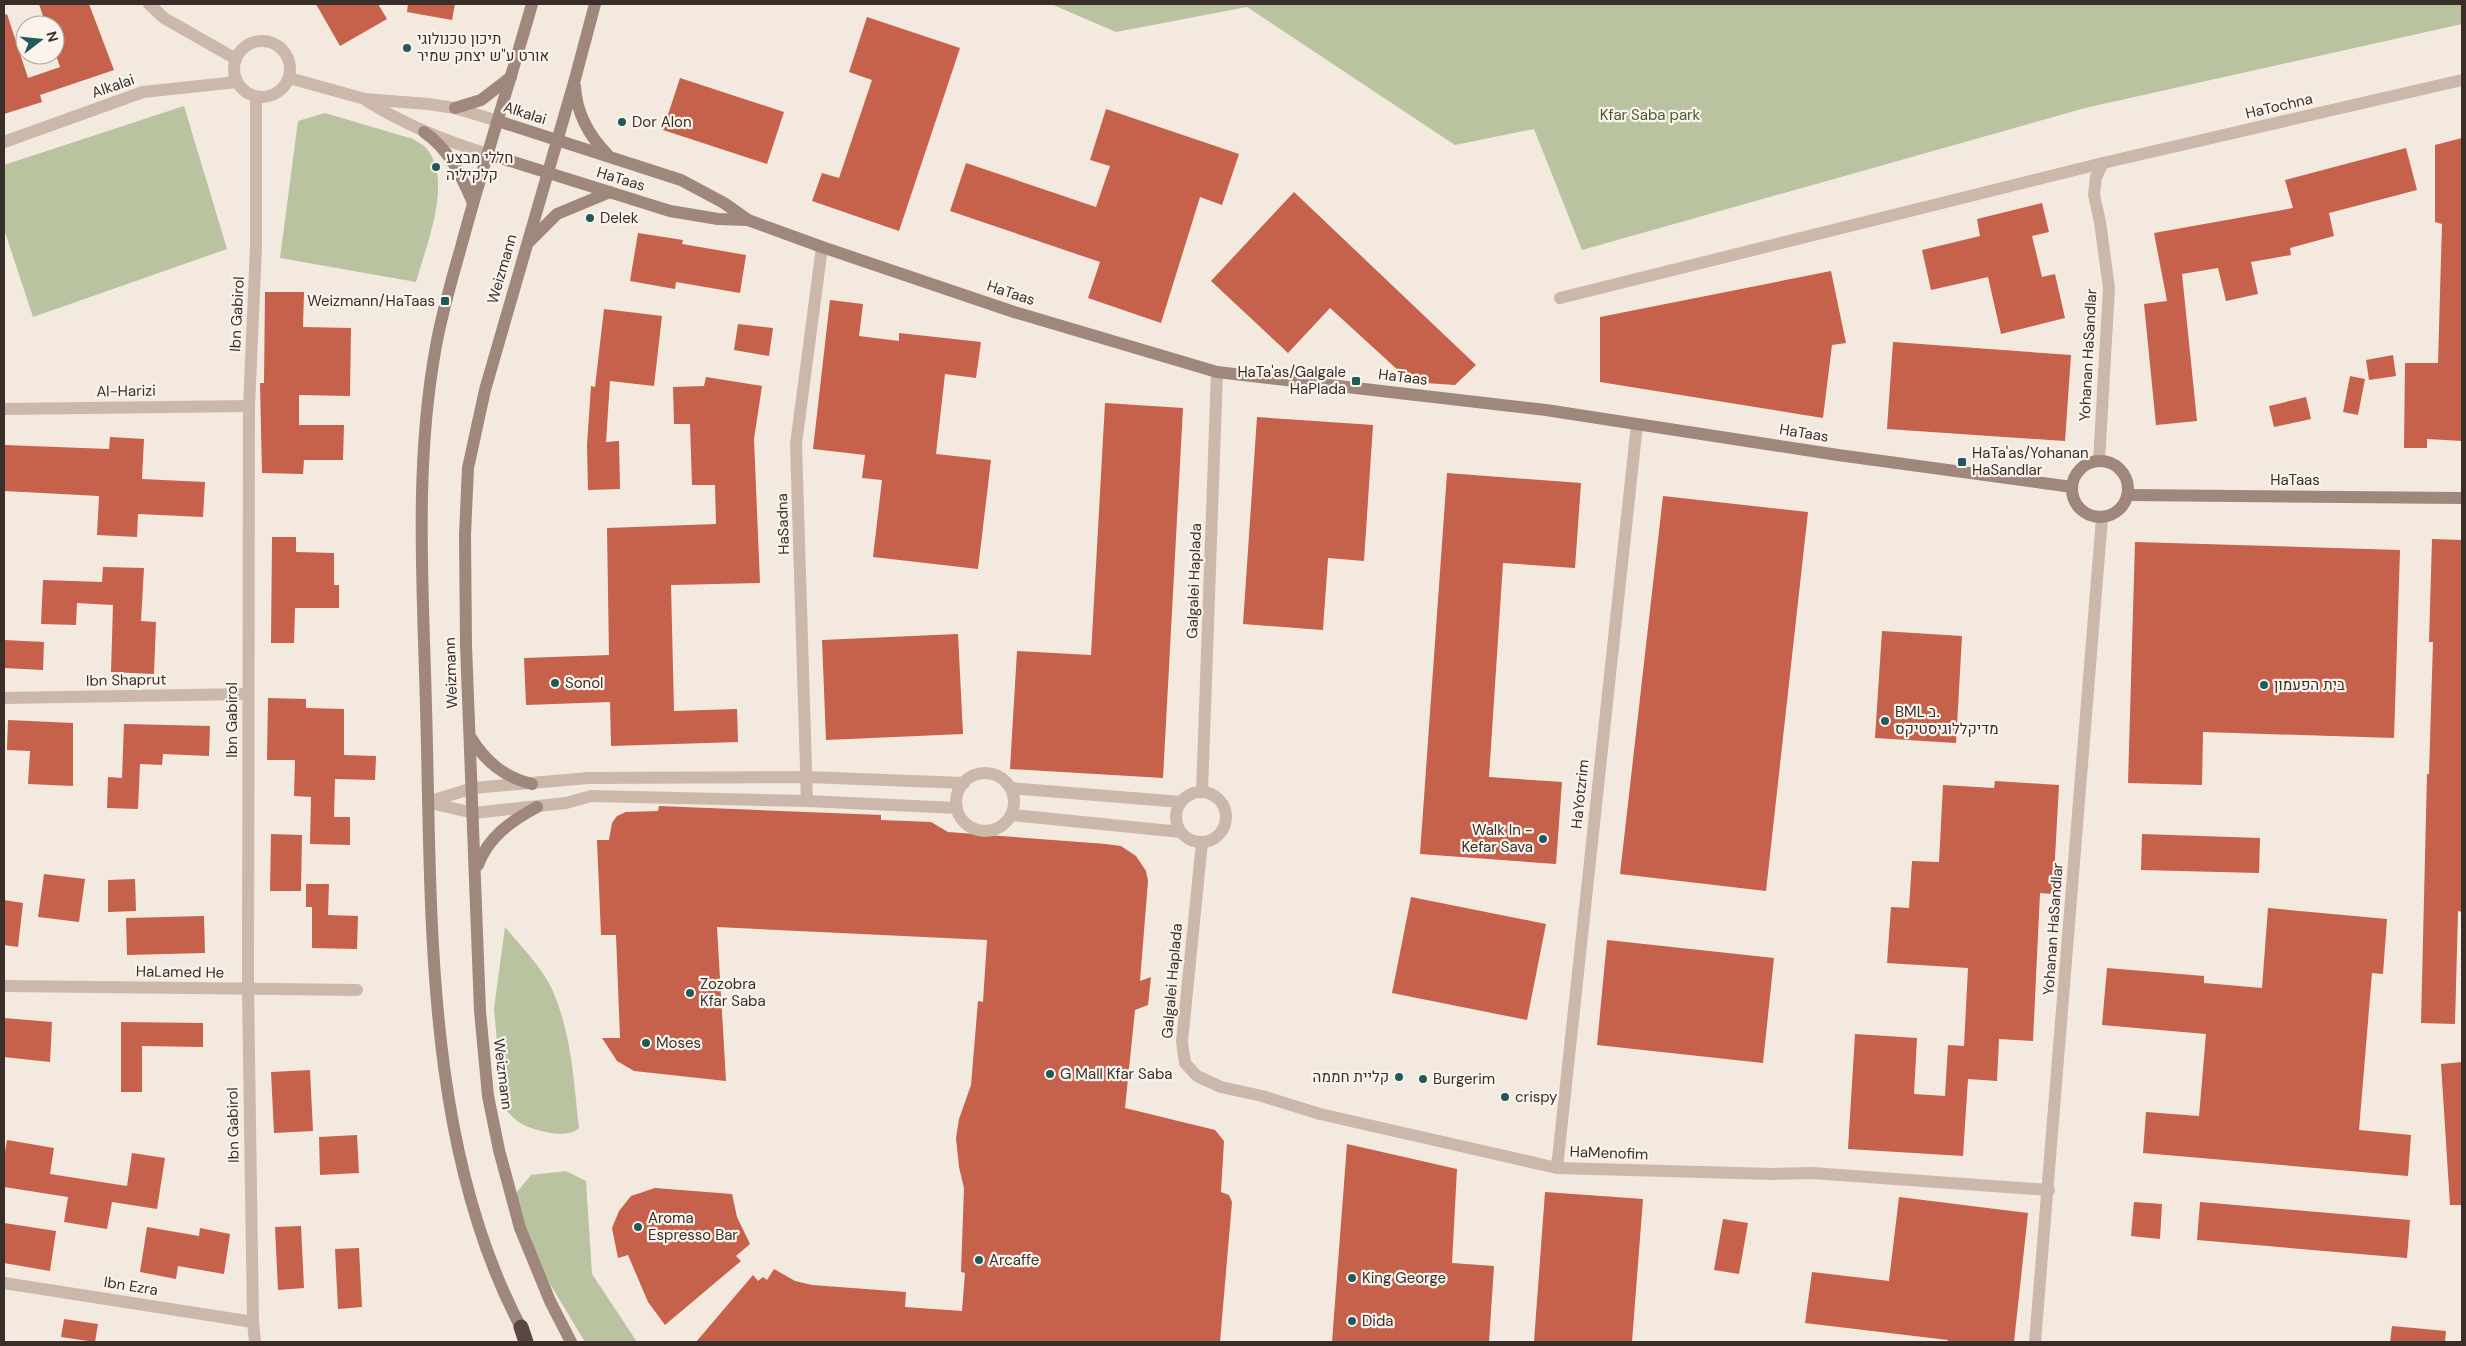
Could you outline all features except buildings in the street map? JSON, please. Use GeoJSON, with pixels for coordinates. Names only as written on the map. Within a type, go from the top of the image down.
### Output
{"type":"FeatureCollection","features":[{"type":"Feature","properties":{"kind":"highway"},"geometry":{"type":"LineString","coordinates":[[521,1327],[528,1342]]}},
{"type":"Feature","properties":{"kind":"main road","name":"Weizmann"},"geometry":{"type":"LineString","coordinates":[[521,1327],[501,1284],[472,1206],[450,1110],[437,990],[428,802],[422,525],[424,440],[436,344],[473,203],[532,4]]}},
{"type":"Feature","properties":{"kind":"main road","name":"Weizmann"},"geometry":{"type":"LineString","coordinates":[[571,1342],[550,1301],[520,1228],[494,1129],[482,1046],[464,571],[468,468],[485,390],[595,4]]}},
{"type":"Feature","properties":{"kind":"main road"},"geometry":{"type":"LineString","coordinates":[[455,108],[481,100],[511,77]]}},
{"type":"Feature","properties":{"kind":"main road"},"geometry":{"type":"LineString","coordinates":[[575,79],[577,101],[584,121],[598,146],[609,156]]}},
{"type":"Feature","properties":{"kind":"main road","name":"Alkalai"},"geometry":{"type":"LineString","coordinates":[[498,121],[557,140]]}},
{"type":"Feature","properties":{"kind":"main road"},"geometry":{"type":"LineString","coordinates":[[424,132],[435,140],[448,155],[473,203]]}},
{"type":"Feature","properties":{"kind":"main road","name":"HaTaas"},"geometry":{"type":"LineString","coordinates":[[557,140],[680,180],[703,190],[748,220],[822,247],[1014,312],[1217,372],[1546,410],[2072,487]]}},
{"type":"Feature","properties":{"kind":"main road","name":"HaTaas"},"geometry":{"type":"LineString","coordinates":[[488,154],[690,215],[748,220]]}},
{"type":"Feature","properties":{"kind":"main road"},"geometry":{"type":"LineString","coordinates":[[526,245],[538,230],[557,214],[610,192]]}},
{"type":"Feature","properties":{"kind":"main road"},"geometry":{"type":"LineString","coordinates":[[2099,461],[2115,465],[2122,471],[2128,486],[2128,495],[2119,511],[2102,518],[2083,512],[2073,496],[2072,487],[2074,479],[2084,466],[2099,461]]}},
{"type":"Feature","properties":{"kind":"main road","name":"HaTaas"},"geometry":{"type":"LineString","coordinates":[[2128,495],[2462,498]]}},
{"type":"Feature","properties":{"kind":"main road"},"geometry":{"type":"LineString","coordinates":[[470,737],[483,755],[500,772],[516,780],[532,784]]}},
{"type":"Feature","properties":{"kind":"main road"},"geometry":{"type":"LineString","coordinates":[[476,870],[481,856],[497,834],[537,807]]}},
{"type":"Feature","properties":{"kind":"street"},"geometry":{"type":"LineString","coordinates":[[149,4],[164,18],[236,59]]}},
{"type":"Feature","properties":{"kind":"street"},"geometry":{"type":"LineString","coordinates":[[253,42],[271,42],[283,50],[288,58],[289,78],[278,93],[266,97],[256,97],[243,90],[237,82],[234,68],[236,59],[244,47],[253,42]]}},
{"type":"Feature","properties":{"kind":"street","name":"Alkalai"},"geometry":{"type":"LineString","coordinates":[[289,78],[365,100],[420,103],[455,108],[498,121]]}},
{"type":"Feature","properties":{"kind":"street","name":"HaTochna"},"geometry":{"type":"LineString","coordinates":[[1560,298],[2103,163],[2462,80]]}},
{"type":"Feature","properties":{"kind":"street","name":"Alkalai"},"geometry":{"type":"LineString","coordinates":[[4,142],[143,92],[237,82]]}},
{"type":"Feature","properties":{"kind":"street","name":"Ibn Gabirol"},"geometry":{"type":"LineString","coordinates":[[255,1342],[252,1322],[248,989],[248,694],[249,406],[256,247],[256,97]]}},
{"type":"Feature","properties":{"kind":"street","name":"Alkalai"},"geometry":{"type":"LineString","coordinates":[[365,100],[424,132],[488,154]]}},
{"type":"Feature","properties":{"kind":"street","name":"Yohanan HaSandlar"},"geometry":{"type":"LineString","coordinates":[[2099,461],[2109,288],[2100,222],[2094,195],[2096,177],[2103,163]]}},
{"type":"Feature","properties":{"kind":"street","name":"HaSadna"},"geometry":{"type":"LineString","coordinates":[[807,801],[796,444],[822,247]]}},
{"type":"Feature","properties":{"kind":"street","name":"Galgalei Haplada"},"geometry":{"type":"LineString","coordinates":[[1202,792],[1217,372]]}},
{"type":"Feature","properties":{"kind":"street","name":"Al-Harizi"},"geometry":{"type":"LineString","coordinates":[[4,409],[249,406]]}},
{"type":"Feature","properties":{"kind":"street","name":"HaYotzrim"},"geometry":{"type":"LineString","coordinates":[[1557,1168],[1637,424]]}},
{"type":"Feature","properties":{"kind":"street","name":"Yohanan HaSandlar"},"geometry":{"type":"LineString","coordinates":[[2035,1342],[2049,1190],[2102,518]]}},
{"type":"Feature","properties":{"kind":"street","name":"Ibn Shaprut"},"geometry":{"type":"LineString","coordinates":[[4,698],[248,694]]}},
{"type":"Feature","properties":{"kind":"street"},"geometry":{"type":"LineString","coordinates":[[980,773],[989,773],[1005,781],[1011,788],[1014,806],[1012,815],[999,828],[981,831],[965,823],[957,808],[959,790],[964,783],[980,773]]}},
{"type":"Feature","properties":{"kind":"street"},"geometry":{"type":"LineString","coordinates":[[428,802],[472,788],[588,778],[807,777],[964,783]]}},
{"type":"Feature","properties":{"kind":"street"},"geometry":{"type":"LineString","coordinates":[[566,802],[580,789],[588,778]]}},
{"type":"Feature","properties":{"kind":"street"},"geometry":{"type":"LineString","coordinates":[[1011,788],[1181,802]]}},
{"type":"Feature","properties":{"kind":"street"},"geometry":{"type":"LineString","coordinates":[[1012,815],[1181,832],[1193,841],[1202,842],[1217,836],[1226,821],[1223,805],[1218,798],[1202,792],[1187,796],[1181,802],[1176,817],[1181,832]]}},
{"type":"Feature","properties":{"kind":"street"},"geometry":{"type":"LineString","coordinates":[[428,802],[474,813],[537,807],[591,796],[807,801],[957,808]]}},
{"type":"Feature","properties":{"kind":"street","name":"Galgalei Haplada"},"geometry":{"type":"LineString","coordinates":[[1185,1063],[1182,1042],[1202,842]]}},
{"type":"Feature","properties":{"kind":"street","name":"HaLamed He"},"geometry":{"type":"LineString","coordinates":[[4,986],[357,990]]}},
{"type":"Feature","properties":{"kind":"street","name":"HaMenofim"},"geometry":{"type":"LineString","coordinates":[[1185,1063],[1197,1076],[1220,1086],[1262,1096],[1320,1114],[1557,1168],[1773,1174],[1812,1173],[2049,1190]]}},
{"type":"Feature","properties":{"kind":"street","name":"Ibn Ezra"},"geometry":{"type":"LineString","coordinates":[[4,1283],[252,1322]]}},
{"type":"Feature","properties":{"kind":"green space","name":"Kfar Saba park"},"geometry":{"type":"Polygon","coordinates":[[[1051,4],[2462,4],[2462,24],[2085,108],[1582,250],[1534,129],[1455,145],[1247,7],[1116,32],[1051,4]]]}},
{"type":"Feature","properties":{"kind":"green space"},"geometry":{"type":"Polygon","coordinates":[[[184,106],[227,249],[33,317],[4,229],[4,165],[184,106]]]}},
{"type":"Feature","properties":{"kind":"green space"},"geometry":{"type":"Polygon","coordinates":[[[325,113],[413,139],[425,147],[434,161],[438,177],[438,195],[431,232],[416,282],[280,258],[298,121],[325,113]]]}},
{"type":"Feature","properties":{"kind":"green space"},"geometry":{"type":"Polygon","coordinates":[[[505,927],[547,979],[566,1030],[572,1063],[579,1128],[573,1132],[559,1134],[534,1129],[520,1123],[503,1107],[494,1009],[505,927]]]}},
{"type":"Feature","properties":{"kind":"green space"},"geometry":{"type":"Polygon","coordinates":[[[566,1171],[586,1181],[592,1274],[637,1342],[585,1342],[535,1259],[517,1212],[517,1192],[531,1175],[566,1171]]]}},
{"type":"Feature","properties":{"kind":"place","name":"תיכון טכנולוגי אורט ע\"ש יצחק שמיר"},"geometry":{"type":"Point","coordinates":[407,48]}},
{"type":"Feature","properties":{"kind":"place","name":"Dor Alon"},"geometry":{"type":"Point","coordinates":[622,122]}},
{"type":"Feature","properties":{"kind":"place","name":"חללי מבצע קלקיליה"},"geometry":{"type":"Point","coordinates":[436,167]}},
{"type":"Feature","properties":{"kind":"place","name":"Delek"},"geometry":{"type":"Point","coordinates":[590,218]}},
{"type":"Feature","properties":{"kind":"place","name":"Weizmann/HaTaas"},"geometry":{"type":"Point","coordinates":[445,301]}},
{"type":"Feature","properties":{"kind":"place","name":"HaTa'as/Galgale HaPlada"},"geometry":{"type":"Point","coordinates":[1356,381]}},
{"type":"Feature","properties":{"kind":"place","name":"HaTa'as/Yohanan HaSandlar"},"geometry":{"type":"Point","coordinates":[1962,462]}},
{"type":"Feature","properties":{"kind":"place","name":"Sonol"},"geometry":{"type":"Point","coordinates":[555,683]}},
{"type":"Feature","properties":{"kind":"place","name":"בית הפעמון"},"geometry":{"type":"Point","coordinates":[2264,685]}},
{"type":"Feature","properties":{"kind":"place","name":"BML ב. מדיקללוגיסטיקס"},"geometry":{"type":"Point","coordinates":[1885,721]}},
{"type":"Feature","properties":{"kind":"place","name":"Walk In - Kefar Sava"},"geometry":{"type":"Point","coordinates":[1543,839]}},
{"type":"Feature","properties":{"kind":"place","name":"Zozobra Kfar Saba"},"geometry":{"type":"Point","coordinates":[690,993]}},
{"type":"Feature","properties":{"kind":"place","name":"Moses"},"geometry":{"type":"Point","coordinates":[646,1043]}},
{"type":"Feature","properties":{"kind":"place","name":"G Mall Kfar Saba"},"geometry":{"type":"Point","coordinates":[1050,1074]}},
{"type":"Feature","properties":{"kind":"place","name":"קליית חממה"},"geometry":{"type":"Point","coordinates":[1399,1077]}},
{"type":"Feature","properties":{"kind":"place","name":"Burgerim"},"geometry":{"type":"Point","coordinates":[1423,1079]}},
{"type":"Feature","properties":{"kind":"place","name":"crispy"},"geometry":{"type":"Point","coordinates":[1505,1097]}},
{"type":"Feature","properties":{"kind":"place","name":"Aroma Espresso Bar"},"geometry":{"type":"Point","coordinates":[638,1227]}},
{"type":"Feature","properties":{"kind":"place","name":"Arcaffe"},"geometry":{"type":"Point","coordinates":[979,1260]}},
{"type":"Feature","properties":{"kind":"place","name":"King George"},"geometry":{"type":"Point","coordinates":[1352,1278]}},
{"type":"Feature","properties":{"kind":"place","name":"Dida"},"geometry":{"type":"Point","coordinates":[1352,1321]}}]}
